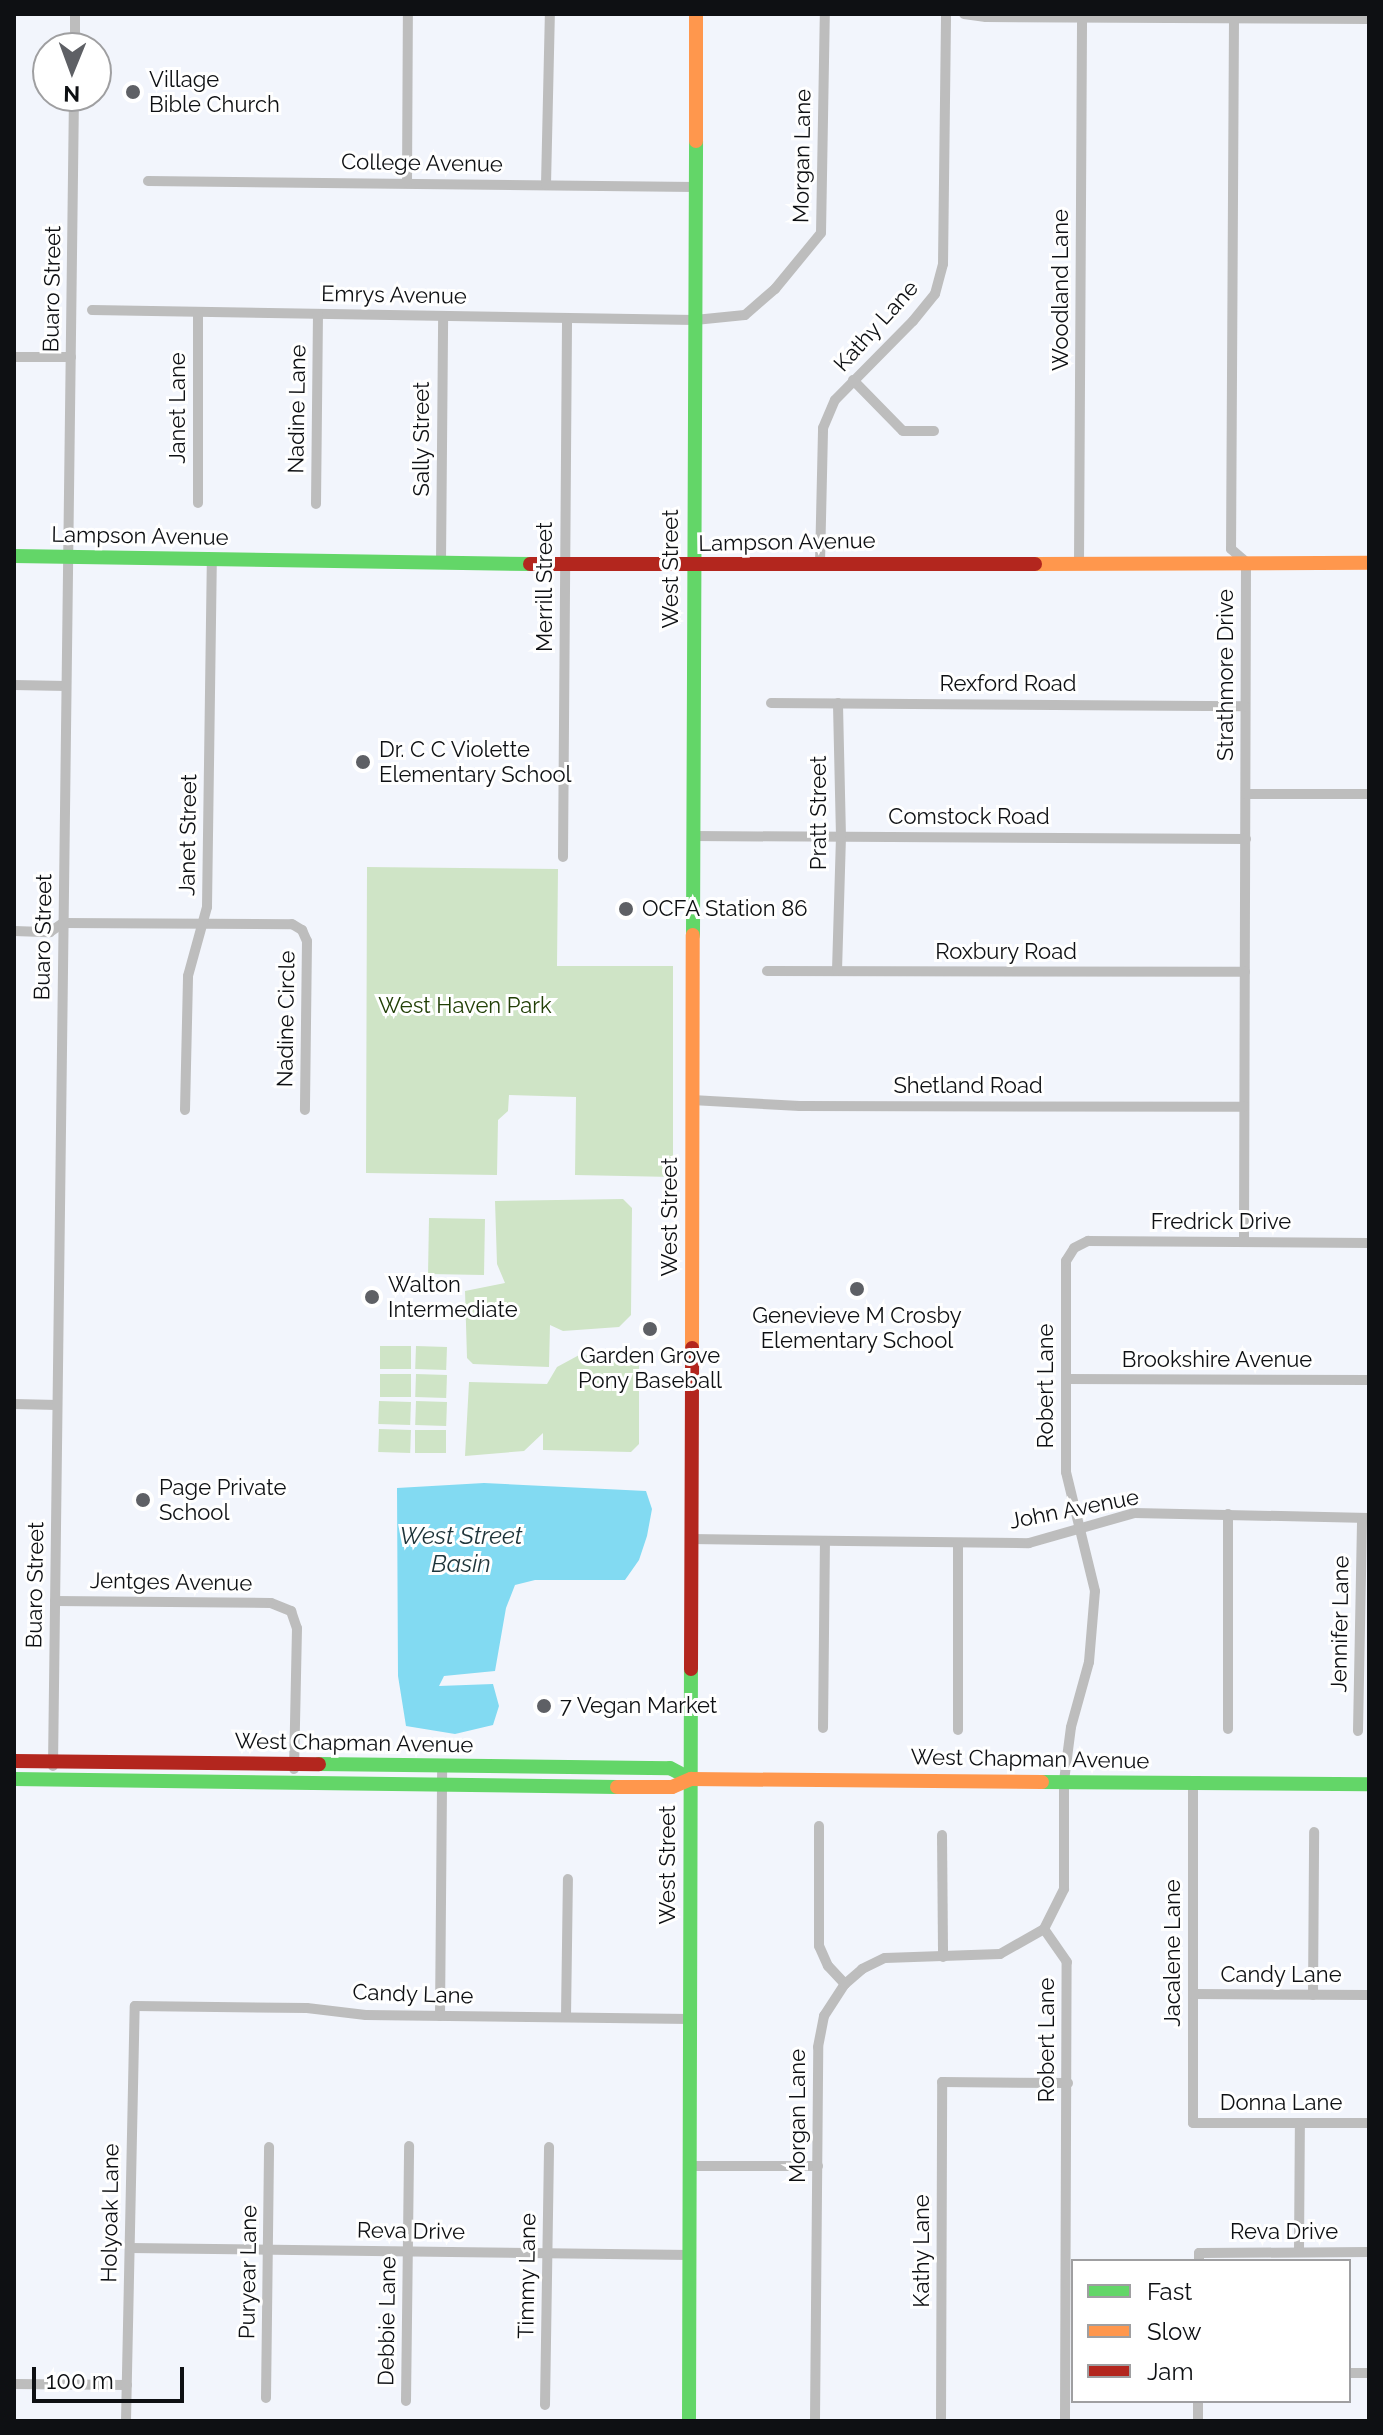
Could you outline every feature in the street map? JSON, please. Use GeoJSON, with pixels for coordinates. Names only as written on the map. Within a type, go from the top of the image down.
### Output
{"type":"FeatureCollection","features":[{"type":"Feature","properties":{"kind":"main road","name":"West Street"},"geometry":{"type":"LineString","coordinates":[[689,2421],[696,14]]}},
{"type":"Feature","properties":{"kind":"main road","name":"Lampson Avenue"},"geometry":{"type":"LineString","coordinates":[[14,556],[692,565],[1369,563]]}},
{"type":"Feature","properties":{"kind":"main road","name":"West Chapman Avenue"},"geometry":{"type":"LineString","coordinates":[[14,1761],[670,1768],[691,1779]]}},
{"type":"Feature","properties":{"kind":"main road","name":"West Chapman Avenue"},"geometry":{"type":"LineString","coordinates":[[14,1779],[672,1787],[691,1779],[1369,1784]]}},
{"type":"Feature","properties":{"kind":"street"},"geometry":{"type":"LineString","coordinates":[[407,183],[408,14]]}},
{"type":"Feature","properties":{"kind":"street"},"geometry":{"type":"LineString","coordinates":[[546,185],[550,14]]}},
{"type":"Feature","properties":{"kind":"street","name":"Morgan Lane"},"geometry":{"type":"LineString","coordinates":[[695,320],[745,315],[775,289],[821,233],[825,14]]}},
{"type":"Feature","properties":{"kind":"street","name":"Kathy Lane"},"geometry":{"type":"LineString","coordinates":[[820,563],[823,428],[835,400],[913,321],[935,294],[943,264],[946,14]]}},
{"type":"Feature","properties":{"kind":"street"},"geometry":{"type":"LineString","coordinates":[[964,14],[1082,18],[1369,19]]}},
{"type":"Feature","properties":{"kind":"street","name":"Woodland Lane"},"geometry":{"type":"LineString","coordinates":[[1079,563],[1082,18]]}},
{"type":"Feature","properties":{"kind":"street","name":"Strathmore Drive"},"geometry":{"type":"LineString","coordinates":[[1234,18],[1231,549],[1246,562],[1244,1242]]}},
{"type":"Feature","properties":{"kind":"street","name":"Buaro Street"},"geometry":{"type":"LineString","coordinates":[[52,1779],[74,112]]}},
{"type":"Feature","properties":{"kind":"street","name":"College Avenue"},"geometry":{"type":"LineString","coordinates":[[148,181],[695,187]]}},
{"type":"Feature","properties":{"kind":"street","name":"Emrys Avenue"},"geometry":{"type":"LineString","coordinates":[[92,310],[695,320]]}},
{"type":"Feature","properties":{"kind":"street","name":"Janet Lane"},"geometry":{"type":"LineString","coordinates":[[198,312],[198,503]]}},
{"type":"Feature","properties":{"kind":"street","name":"Nadine Lane"},"geometry":{"type":"LineString","coordinates":[[316,504],[318,314]]}},
{"type":"Feature","properties":{"kind":"street","name":"Sally Street"},"geometry":{"type":"LineString","coordinates":[[441,562],[443,316]]}},
{"type":"Feature","properties":{"kind":"street","name":"Merrill Street"},"geometry":{"type":"LineString","coordinates":[[563,857],[567,318]]}},
{"type":"Feature","properties":{"kind":"street"},"geometry":{"type":"LineString","coordinates":[[14,357],[71,357]]}},
{"type":"Feature","properties":{"kind":"street"},"geometry":{"type":"LineString","coordinates":[[853,380],[903,431],[934,431]]}},
{"type":"Feature","properties":{"kind":"street","name":"Janet Street"},"geometry":{"type":"LineString","coordinates":[[185,1110],[188,976],[207,907],[212,559]]}},
{"type":"Feature","properties":{"kind":"street"},"geometry":{"type":"LineString","coordinates":[[14,685],[66,686]]}},
{"type":"Feature","properties":{"kind":"street","name":"Rexford Road"},"geometry":{"type":"LineString","coordinates":[[771,703],[1245,706]]}},
{"type":"Feature","properties":{"kind":"street","name":"Pratt Street"},"geometry":{"type":"LineString","coordinates":[[837,971],[841,837],[838,703]]}},
{"type":"Feature","properties":{"kind":"street"},"geometry":{"type":"LineString","coordinates":[[1246,794],[1369,794]]}},
{"type":"Feature","properties":{"kind":"street","name":"Comstock Road"},"geometry":{"type":"LineString","coordinates":[[693,836],[1246,839]]}},
{"type":"Feature","properties":{"kind":"street"},"geometry":{"type":"LineString","coordinates":[[14,931],[50,932],[63,923],[204,923]]}},
{"type":"Feature","properties":{"kind":"street","name":"Nadine Circle"},"geometry":{"type":"LineString","coordinates":[[204,923],[292,924],[302,930],[307,941],[305,1110]]}},
{"type":"Feature","properties":{"kind":"street","name":"Roxbury Road"},"geometry":{"type":"LineString","coordinates":[[767,971],[1245,972]]}},
{"type":"Feature","properties":{"kind":"street","name":"Shetland Road"},"geometry":{"type":"LineString","coordinates":[[692,1100],[800,1106],[1244,1107]]}},
{"type":"Feature","properties":{"kind":"street","name":"Fredrick Drive"},"geometry":{"type":"LineString","coordinates":[[1074,1248],[1088,1241],[1369,1243]]}},
{"type":"Feature","properties":{"kind":"street","name":"Robert Lane"},"geometry":{"type":"LineString","coordinates":[[1065,2421],[1067,1962],[1044,1929],[1064,1889],[1064,1781],[1071,1727],[1089,1662],[1095,1591],[1066,1472],[1066,1261],[1074,1248]]}},
{"type":"Feature","properties":{"kind":"street","name":"Brookshire Avenue"},"geometry":{"type":"LineString","coordinates":[[1066,1379],[1369,1380]]}},
{"type":"Feature","properties":{"kind":"street"},"geometry":{"type":"LineString","coordinates":[[14,1404],[57,1405]]}},
{"type":"Feature","properties":{"kind":"street","name":"John Avenue"},"geometry":{"type":"LineString","coordinates":[[690,1539],[958,1545],[1029,1543],[1134,1513],[1365,1518]]}},
{"type":"Feature","properties":{"kind":"street"},"geometry":{"type":"LineString","coordinates":[[1228,1514],[1228,1729]]}},
{"type":"Feature","properties":{"kind":"street","name":"Jennifer Lane"},"geometry":{"type":"LineString","coordinates":[[1358,1731],[1365,1518]]}},
{"type":"Feature","properties":{"kind":"street"},"geometry":{"type":"LineString","coordinates":[[823,1728],[825,1543]]}},
{"type":"Feature","properties":{"kind":"street"},"geometry":{"type":"LineString","coordinates":[[958,1545],[958,1730]]}},
{"type":"Feature","properties":{"kind":"street","name":"Jentges Avenue"},"geometry":{"type":"LineString","coordinates":[[55,1601],[271,1603],[286,1608],[295,1616],[297,1628],[295,1764]]}},
{"type":"Feature","properties":{"kind":"street"},"geometry":{"type":"LineString","coordinates":[[294,1783],[295,1764]]}},
{"type":"Feature","properties":{"kind":"street"},"geometry":{"type":"LineString","coordinates":[[440,2016],[442,1766]]}},
{"type":"Feature","properties":{"kind":"street","name":"Jacalene Lane"},"geometry":{"type":"LineString","coordinates":[[1193,1783],[1193,2123]]}},
{"type":"Feature","properties":{"kind":"street"},"geometry":{"type":"LineString","coordinates":[[819,1826],[819,1946],[828,1966],[845,1984],[862,1969],[885,1958],[1000,1954],[1044,1929]]}},
{"type":"Feature","properties":{"kind":"street"},"geometry":{"type":"LineString","coordinates":[[1313,1995],[1314,1832]]}},
{"type":"Feature","properties":{"kind":"street"},"geometry":{"type":"LineString","coordinates":[[942,1835],[943,1957]]}},
{"type":"Feature","properties":{"kind":"street"},"geometry":{"type":"LineString","coordinates":[[566,2017],[568,1879]]}},
{"type":"Feature","properties":{"kind":"street","name":"Morgan Lane"},"geometry":{"type":"LineString","coordinates":[[815,2421],[820,2030],[830,2004],[845,1984]]}},
{"type":"Feature","properties":{"kind":"street","name":"Candy Lane"},"geometry":{"type":"LineString","coordinates":[[1193,1994],[1369,1995]]}},
{"type":"Feature","properties":{"kind":"street","name":"Candy Lane"},"geometry":{"type":"LineString","coordinates":[[135,2006],[307,2008],[366,2015],[690,2019]]}},
{"type":"Feature","properties":{"kind":"street","name":"Holyoak Lane"},"geometry":{"type":"LineString","coordinates":[[126,2421],[135,2006]]}},
{"type":"Feature","properties":{"kind":"street","name":"Kathy Lane"},"geometry":{"type":"LineString","coordinates":[[941,2421],[942,2082],[1068,2083]]}},
{"type":"Feature","properties":{"kind":"street","name":"Donna Lane"},"geometry":{"type":"LineString","coordinates":[[1193,2123],[1369,2123]]}},
{"type":"Feature","properties":{"kind":"street"},"geometry":{"type":"LineString","coordinates":[[1299,2251],[1300,2123]]}},
{"type":"Feature","properties":{"kind":"street","name":"Debbie Lane"},"geometry":{"type":"LineString","coordinates":[[406,2401],[409,2146]]}},
{"type":"Feature","properties":{"kind":"street","name":"Puryear Lane"},"geometry":{"type":"LineString","coordinates":[[266,2398],[269,2147]]}},
{"type":"Feature","properties":{"kind":"street","name":"Timmy Lane"},"geometry":{"type":"LineString","coordinates":[[545,2405],[549,2147]]}},
{"type":"Feature","properties":{"kind":"street"},"geometry":{"type":"LineString","coordinates":[[691,2166],[818,2166]]}},
{"type":"Feature","properties":{"kind":"street","name":"Reva Drive"},"geometry":{"type":"LineString","coordinates":[[130,2248],[690,2255]]}},
{"type":"Feature","properties":{"kind":"street","name":"Reva Drive"},"geometry":{"type":"LineString","coordinates":[[1199,2257],[1299,2251],[1369,2252]]}},
{"type":"Feature","properties":{"kind":"street"},"geometry":{"type":"LineString","coordinates":[[14,2384],[127,2385]]}},
{"type":"Feature","properties":{"kind":"green space","name":"West Haven Park"},"geometry":{"type":"Polygon","coordinates":[[[367,867],[558,869],[557,966],[673,966],[673,1177],[575,1175],[576,1097],[509,1095],[508,1111],[498,1120],[497,1175],[366,1173],[367,867]]]}},
{"type":"Feature","properties":{"kind":"green space"},"geometry":{"type":"Polygon","coordinates":[[[623,1199],[632,1208],[631,1315],[619,1327],[563,1331],[550,1325],[549,1367],[473,1364],[467,1358],[465,1291],[505,1283],[497,1264],[495,1201],[623,1199]]]}},
{"type":"Feature","properties":{"kind":"green space"},"geometry":{"type":"Polygon","coordinates":[[[429,1218],[485,1219],[484,1275],[428,1274],[429,1218]]]}},
{"type":"Feature","properties":{"kind":"green space"},"geometry":{"type":"Polygon","coordinates":[[[380,1346],[411,1346],[411,1369],[380,1369],[380,1346]]]}},
{"type":"Feature","properties":{"kind":"green space"},"geometry":{"type":"Polygon","coordinates":[[[416,1346],[447,1347],[446,1370],[415,1369],[416,1346]]]}},
{"type":"Feature","properties":{"kind":"green space"},"geometry":{"type":"Polygon","coordinates":[[[581,1354],[639,1363],[639,1444],[631,1452],[543,1450],[543,1433],[524,1451],[465,1456],[469,1382],[547,1384],[557,1367],[581,1354]]]}},
{"type":"Feature","properties":{"kind":"green space"},"geometry":{"type":"Polygon","coordinates":[[[380,1374],[411,1374],[411,1397],[380,1397],[380,1374]]]}},
{"type":"Feature","properties":{"kind":"green space"},"geometry":{"type":"Polygon","coordinates":[[[416,1374],[447,1375],[446,1398],[415,1397],[416,1374]]]}},
{"type":"Feature","properties":{"kind":"green space"},"geometry":{"type":"Polygon","coordinates":[[[379,1401],[411,1402],[410,1425],[378,1424],[379,1401]]]}},
{"type":"Feature","properties":{"kind":"green space"},"geometry":{"type":"Polygon","coordinates":[[[416,1401],[447,1402],[446,1426],[415,1425],[416,1401]]]}},
{"type":"Feature","properties":{"kind":"green space"},"geometry":{"type":"Polygon","coordinates":[[[379,1429],[411,1430],[410,1453],[378,1452],[379,1429]]]}},
{"type":"Feature","properties":{"kind":"green space"},"geometry":{"type":"Polygon","coordinates":[[[415,1430],[446,1430],[446,1453],[415,1453],[415,1430]]]}},
{"type":"Feature","properties":{"kind":"water","name":"West Street Basin"},"geometry":{"type":"Polygon","coordinates":[[[484,1483],[646,1491],[652,1509],[647,1536],[639,1560],[625,1580],[535,1580],[515,1585],[506,1608],[495,1671],[444,1676],[439,1686],[493,1684],[499,1706],[493,1725],[455,1734],[406,1726],[398,1676],[397,1488],[484,1483]]]}},
{"type":"Feature","properties":{"kind":"traffic: fast"},"geometry":{"type":"LineString","coordinates":[[693,935],[696,141]]}},
{"type":"Feature","properties":{"kind":"traffic: fast"},"geometry":{"type":"LineString","coordinates":[[14,556],[530,564]]}},
{"type":"Feature","properties":{"kind":"traffic: fast"},"geometry":{"type":"LineString","coordinates":[[689,2421],[691,1669]]}},
{"type":"Feature","properties":{"kind":"traffic: fast"},"geometry":{"type":"LineString","coordinates":[[319,1764],[670,1768],[691,1779]]}},
{"type":"Feature","properties":{"kind":"traffic: fast"},"geometry":{"type":"LineString","coordinates":[[14,1779],[617,1787]]}},
{"type":"Feature","properties":{"kind":"traffic: fast"},"geometry":{"type":"LineString","coordinates":[[1042,1782],[1369,1784]]}},
{"type":"Feature","properties":{"kind":"traffic: slow"},"geometry":{"type":"LineString","coordinates":[[696,14],[696,141]]}},
{"type":"Feature","properties":{"kind":"traffic: slow"},"geometry":{"type":"LineString","coordinates":[[1035,564],[1369,563]]}},
{"type":"Feature","properties":{"kind":"traffic: slow"},"geometry":{"type":"LineString","coordinates":[[692,1348],[693,935]]}},
{"type":"Feature","properties":{"kind":"traffic: slow"},"geometry":{"type":"LineString","coordinates":[[617,1787],[672,1787],[691,1779],[1042,1782]]}},
{"type":"Feature","properties":{"kind":"traffic: jam"},"geometry":{"type":"LineString","coordinates":[[530,564],[1035,564]]}},
{"type":"Feature","properties":{"kind":"traffic: jam"},"geometry":{"type":"LineString","coordinates":[[691,1669],[692,1348]]}},
{"type":"Feature","properties":{"kind":"traffic: jam"},"geometry":{"type":"LineString","coordinates":[[14,1761],[319,1764]]}},
{"type":"Feature","properties":{"kind":"place","name":"Village Bible Church"},"geometry":{"type":"Point","coordinates":[133,92]}},
{"type":"Feature","properties":{"kind":"place","name":"Dr. C C Violette Elementary School"},"geometry":{"type":"Point","coordinates":[363,762]}},
{"type":"Feature","properties":{"kind":"place","name":"OCFA Station 86"},"geometry":{"type":"Point","coordinates":[626,909]}},
{"type":"Feature","properties":{"kind":"place","name":"Genevieve M Crosby Elementary School"},"geometry":{"type":"Point","coordinates":[857,1289]}},
{"type":"Feature","properties":{"kind":"place","name":"Walton Intermediate"},"geometry":{"type":"Point","coordinates":[372,1297]}},
{"type":"Feature","properties":{"kind":"place","name":"Garden Grove Pony Baseball"},"geometry":{"type":"Point","coordinates":[650,1329]}},
{"type":"Feature","properties":{"kind":"place","name":"Page Private School"},"geometry":{"type":"Point","coordinates":[143,1500]}},
{"type":"Feature","properties":{"kind":"place","name":"7 Vegan Market"},"geometry":{"type":"Point","coordinates":[544,1706]}}]}
